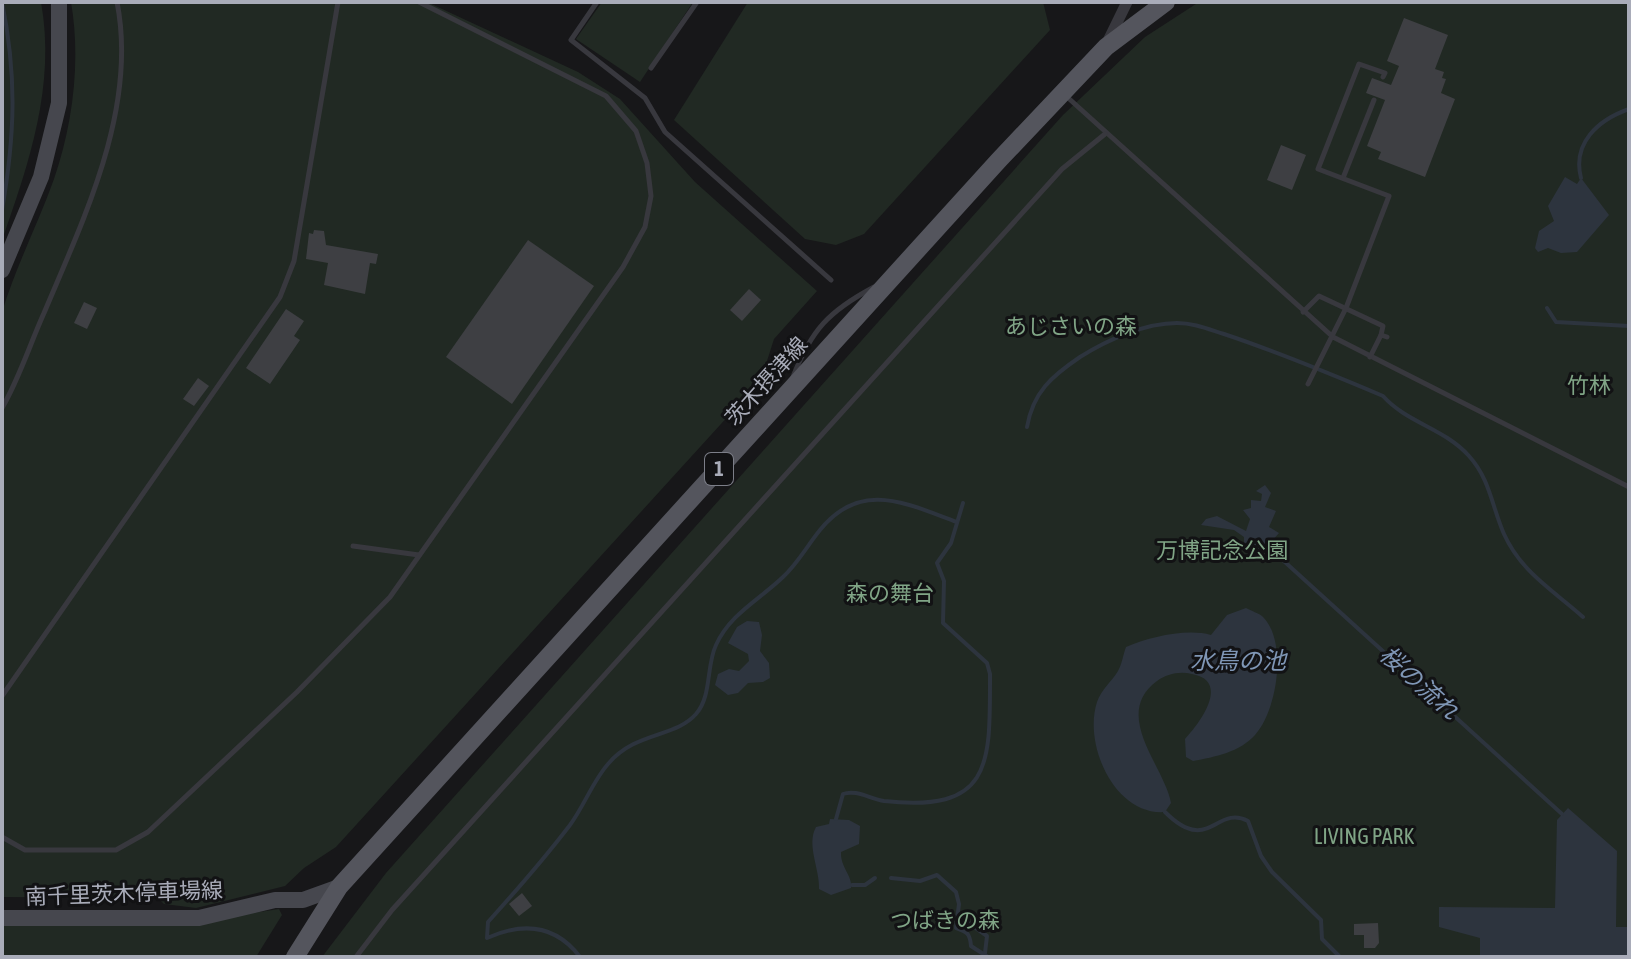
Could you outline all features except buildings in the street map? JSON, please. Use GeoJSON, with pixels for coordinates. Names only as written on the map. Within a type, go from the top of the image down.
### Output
{"type":"FeatureCollection","features":[{"type":"Feature","properties":{"kind":"main road"},"geometry":{"type":"LineString","coordinates":[[2,270],[41,177],[59,103],[59,2]]}},
{"type":"Feature","properties":{"kind":"main road","name":"茨木摂津線"},"geometry":{"type":"LineString","coordinates":[[295,957],[339,887],[786,393],[1106,47],[1166,2]]}},
{"type":"Feature","properties":{"kind":"main road","name":"南千里茨木停車場線"},"geometry":{"type":"LineString","coordinates":[[2,918],[199,918],[275,900],[303,900],[339,887]]}},
{"type":"Feature","properties":{"kind":"street"},"geometry":{"type":"LineString","coordinates":[[1106,47],[1116,19],[1127,2]]}},
{"type":"Feature","properties":{"kind":"lane"},"geometry":{"type":"LineString","coordinates":[[2,408],[69,254],[105,155],[118,99],[121,54],[117,2]]}},
{"type":"Feature","properties":{"kind":"lane"},"geometry":{"type":"LineString","coordinates":[[2,696],[280,297],[294,261],[338,2]]}},
{"type":"Feature","properties":{"kind":"lane"},"geometry":{"type":"LineString","coordinates":[[2,837],[25,850],[116,850],[148,832],[350,640],[390,597],[623,267],[645,227],[651,196],[647,163],[636,131],[606,96],[419,2]]}},
{"type":"Feature","properties":{"kind":"lane"},"geometry":{"type":"LineString","coordinates":[[597,2],[571,40],[645,98],[665,132],[831,280]]}},
{"type":"Feature","properties":{"kind":"lane"},"geometry":{"type":"LineString","coordinates":[[651,68],[697,2]]}},
{"type":"Feature","properties":{"kind":"lane"},"geometry":{"type":"LineString","coordinates":[[1308,384],[1346,308],[1389,196],[1318,169],[1359,64],[1385,73],[1383,77]]}},
{"type":"Feature","properties":{"kind":"lane"},"geometry":{"type":"LineString","coordinates":[[1062,93],[1333,337],[1629,487]]}},
{"type":"Feature","properties":{"kind":"lane"},"geometry":{"type":"LineString","coordinates":[[1343,178],[1374,100]]}},
{"type":"Feature","properties":{"kind":"lane"},"geometry":{"type":"LineString","coordinates":[[356,957],[392,910],[1062,169],[1105,134]]}},
{"type":"Feature","properties":{"kind":"lane"},"geometry":{"type":"LineString","coordinates":[[1303,312],[1319,296],[1383,326],[1384,336],[1370,357]]}},
{"type":"Feature","properties":{"kind":"lane"},"geometry":{"type":"LineString","coordinates":[[353,546],[419,555]]}},
{"type":"Feature","properties":{"kind":"green space"},"geometry":{"type":"Polygon","coordinates":[[[2,2],[41,2],[45,63],[30,153],[2,240],[2,2]]]}},
{"type":"Feature","properties":{"kind":"green space"},"geometry":{"type":"Polygon","coordinates":[[[71,2],[427,2],[578,72],[620,99],[695,182],[817,291],[774,339],[761,380],[336,847],[304,868],[285,886],[196,908],[164,904],[158,898],[2,897],[2,312],[54,179],[66,136],[75,69],[71,2]]]}},
{"type":"Feature","properties":{"kind":"green space"},"geometry":{"type":"Polygon","coordinates":[[[602,2],[693,2],[640,82],[576,39],[602,2]]]}},
{"type":"Feature","properties":{"kind":"green space"},"geometry":{"type":"Polygon","coordinates":[[[748,2],[1043,2],[1050,30],[864,234],[836,245],[805,239],[674,120],[748,2]]]}},
{"type":"Feature","properties":{"kind":"green space","name":"万博記念公園"},"geometry":{"type":"Polygon","coordinates":[[[1199,2],[1629,2],[1629,957],[322,957],[386,873],[1063,115],[1145,37],[1199,2]]]}},
{"type":"Feature","properties":{"kind":"green space"},"geometry":{"type":"Polygon","coordinates":[[[279,909],[282,915],[256,957],[2,957],[2,926],[192,922],[279,909]]]}},
{"type":"Feature","properties":{"kind":"water"},"geometry":{"type":"Polygon","coordinates":[[[1565,177],[1577,184],[1581,178],[1609,215],[1577,252],[1561,253],[1548,248],[1538,252],[1535,248],[1539,231],[1554,221],[1548,206],[1565,177]]]}},
{"type":"Feature","properties":{"kind":"water"},"geometry":{"type":"Polygon","coordinates":[[[1265,485],[1271,493],[1265,507],[1276,511],[1269,527],[1279,533],[1272,541],[1275,553],[1266,550],[1256,558],[1255,552],[1244,543],[1244,537],[1234,530],[1201,525],[1206,519],[1217,516],[1246,531],[1250,519],[1243,510],[1251,508],[1251,500],[1261,501],[1262,494],[1256,491],[1265,485]]]}},
{"type":"Feature","properties":{"kind":"water","name":"水鳥の池"},"geometry":{"type":"Polygon","coordinates":[[[1246,608],[1263,617],[1271,628],[1275,643],[1277,676],[1263,724],[1249,741],[1235,750],[1193,761],[1186,757],[1185,739],[1209,703],[1209,685],[1204,678],[1187,673],[1173,674],[1157,681],[1144,695],[1139,709],[1140,725],[1171,803],[1165,812],[1147,810],[1131,803],[1107,775],[1099,757],[1094,719],[1097,702],[1118,671],[1126,647],[1168,635],[1211,635],[1227,615],[1246,608]]]}},
{"type":"Feature","properties":{"kind":"water"},"geometry":{"type":"Polygon","coordinates":[[[747,621],[759,622],[762,635],[760,651],[769,663],[770,678],[748,683],[738,693],[728,695],[715,685],[718,674],[729,669],[739,671],[749,661],[748,654],[728,643],[737,627],[747,621]]]}},
{"type":"Feature","properties":{"kind":"water"},"geometry":{"type":"Polygon","coordinates":[[[1568,808],[1617,851],[1616,927],[1629,927],[1629,957],[1480,957],[1480,938],[1439,927],[1439,907],[1555,908],[1557,820],[1568,808]]]}},
{"type":"Feature","properties":{"kind":"water"},"geometry":{"type":"Polygon","coordinates":[[[830,819],[849,820],[860,826],[859,844],[841,852],[851,888],[831,895],[819,889],[812,841],[816,827],[829,824],[830,819]]]}},
{"type":"Feature","properties":{"kind":"waterway"},"geometry":{"type":"LineString","coordinates":[[2,2],[10,55],[12,131],[2,210]]}},
{"type":"Feature","properties":{"kind":"waterway"},"geometry":{"type":"LineString","coordinates":[[1581,178],[1580,154],[1590,134],[1607,120],[1629,109]]}},
{"type":"Feature","properties":{"kind":"waterway"},"geometry":{"type":"LineString","coordinates":[[1547,308],[1556,322],[1629,326]]}},
{"type":"Feature","properties":{"kind":"waterway"},"geometry":{"type":"LineString","coordinates":[[1027,427],[1034,404],[1045,386],[1080,357],[1114,339],[1139,329],[1177,323],[1224,334],[1383,396],[1403,413],[1459,446],[1482,474],[1504,534],[1519,559],[1583,617]]}},
{"type":"Feature","properties":{"kind":"waterway"},"geometry":{"type":"LineString","coordinates":[[580,957],[560,938],[538,929],[513,930],[487,938],[488,922],[570,825],[608,764],[631,746],[677,727],[696,714],[707,690],[713,653],[722,634],[737,616],[788,572],[836,514],[868,500],[885,500],[920,508],[957,522]]}},
{"type":"Feature","properties":{"kind":"waterway"},"geometry":{"type":"LineString","coordinates":[[836,819],[843,794],[920,803],[947,799],[965,790],[978,776],[989,734],[990,674],[987,663],[943,623],[944,581],[937,563],[951,543],[963,503]]}},
{"type":"Feature","properties":{"kind":"waterway","name":"桜の流れ"},"geometry":{"type":"LineString","coordinates":[[1275,553],[1562,814]]}},
{"type":"Feature","properties":{"kind":"waterway"},"geometry":{"type":"LineString","coordinates":[[1165,812],[1192,830],[1202,830],[1228,819],[1248,821],[1261,856],[1272,872],[1321,920],[1322,939],[1340,957]]}},
{"type":"Feature","properties":{"kind":"waterway"},"geometry":{"type":"LineString","coordinates":[[891,878],[920,881],[937,875],[956,892],[959,904],[956,928],[967,934],[971,946],[988,957]]}},
{"type":"Feature","properties":{"kind":"waterway"},"geometry":{"type":"LineString","coordinates":[[852,885],[865,885],[875,878]]}},
{"type":"Feature","properties":{"kind":"waterway"},"geometry":{"type":"LineString","coordinates":[[959,916],[987,936],[985,953]]}},
{"type":"Feature","properties":{"kind":"park label","name":"あじさいの森"},"geometry":{"type":"Point","coordinates":[1071,326]}},
{"type":"Feature","properties":{"kind":"park label","name":"竹林"},"geometry":{"type":"Point","coordinates":[1589,385]}},
{"type":"Feature","properties":{"kind":"park label","name":"森の舞台"},"geometry":{"type":"Point","coordinates":[890,593]}},
{"type":"Feature","properties":{"kind":"park label","name":"LIVING PARK"},"geometry":{"type":"Point","coordinates":[1364,836]}},
{"type":"Feature","properties":{"kind":"park label","name":"つばきの森"},"geometry":{"type":"Point","coordinates":[945,920]}}]}
